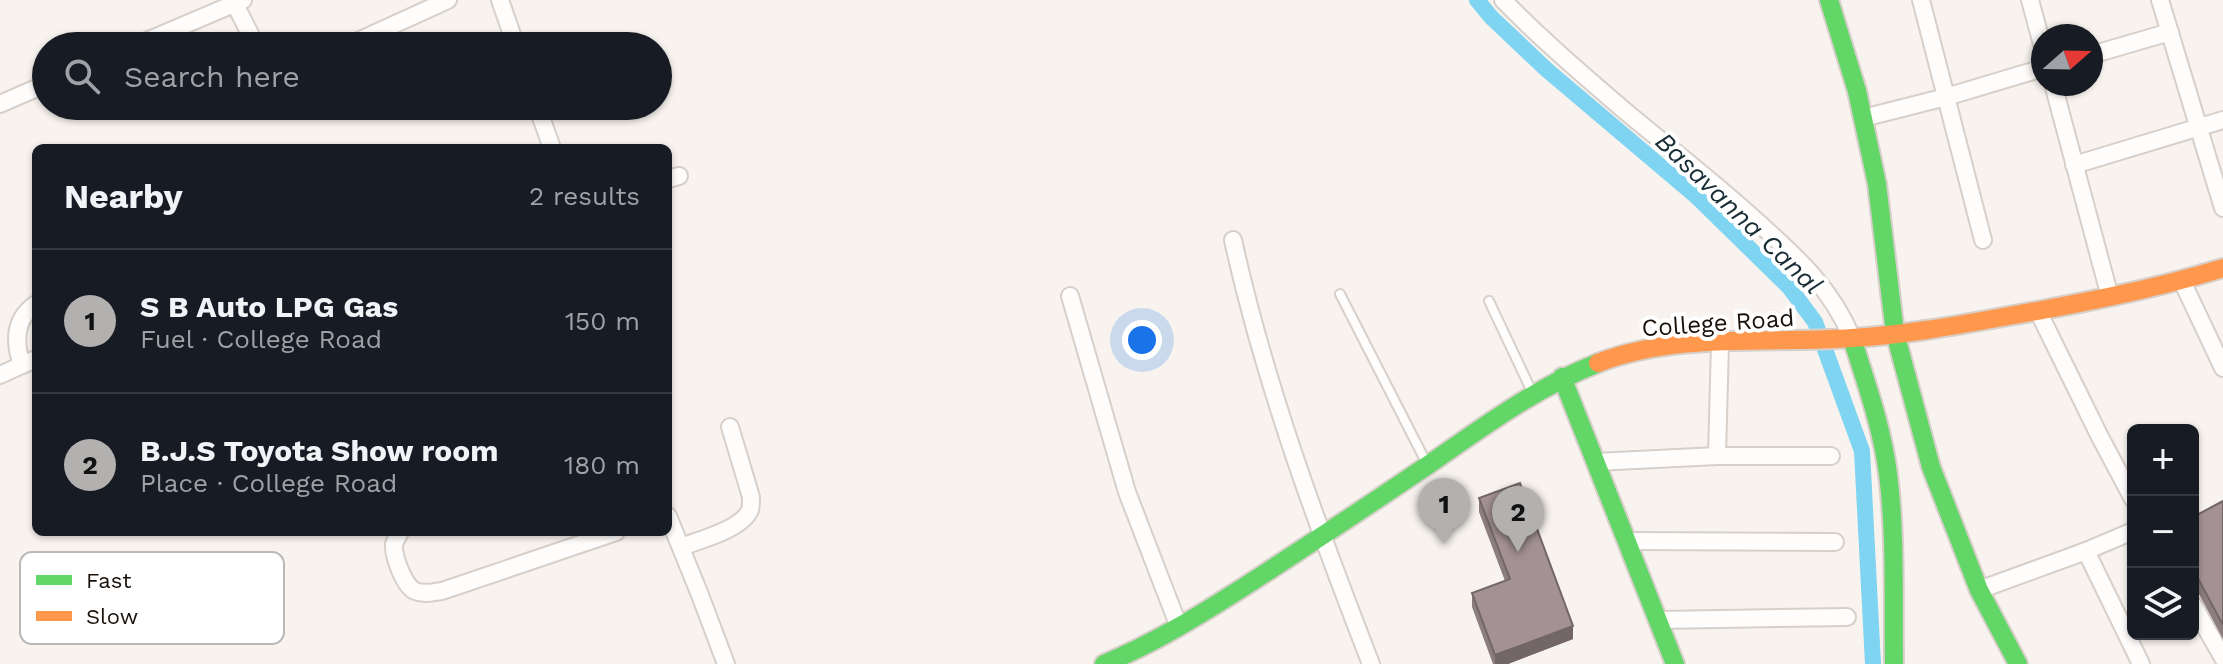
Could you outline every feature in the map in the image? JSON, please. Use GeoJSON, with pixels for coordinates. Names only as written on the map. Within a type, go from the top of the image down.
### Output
{"type":"FeatureCollection","features":[{"type":"Feature","properties":{"kind":"street"},"geometry":{"type":"LineString","coordinates":[[378,32],[448,0]]}},
{"type":"Feature","properties":{"kind":"street"},"geometry":{"type":"LineString","coordinates":[[500,0],[511,32]]}},
{"type":"Feature","properties":{"kind":"street"},"geometry":{"type":"LineString","coordinates":[[1503,0],[1613,101],[1701,172],[1810,270],[1832,300],[1852,338],[1884,447],[1891,514],[1894,664]]}},
{"type":"Feature","properties":{"kind":"street"},"geometry":{"type":"LineString","coordinates":[[1829,0],[1863,118],[1877,184],[1895,333],[1931,467],[1979,590],[2018,664]]}},
{"type":"Feature","properties":{"kind":"street"},"geometry":{"type":"LineString","coordinates":[[1921,0],[1983,240]]}},
{"type":"Feature","properties":{"kind":"street"},"geometry":{"type":"LineString","coordinates":[[2030,0],[2036,24]]}},
{"type":"Feature","properties":{"kind":"street"},"geometry":{"type":"LineString","coordinates":[[2160,0],[2223,208]]}},
{"type":"Feature","properties":{"kind":"street"},"geometry":{"type":"LineString","coordinates":[[168,32],[239,2],[251,32]]}},
{"type":"Feature","properties":{"kind":"street"},"geometry":{"type":"LineString","coordinates":[[2103,52],[2170,32]]}},
{"type":"Feature","properties":{"kind":"street"},"geometry":{"type":"LineString","coordinates":[[1863,118],[2031,72]]}},
{"type":"Feature","properties":{"kind":"street"},"geometry":{"type":"LineString","coordinates":[[0,104],[32,90]]}},
{"type":"Feature","properties":{"kind":"street"},"geometry":{"type":"LineString","coordinates":[[2056,96],[2110,297]]}},
{"type":"Feature","properties":{"kind":"street"},"geometry":{"type":"LineString","coordinates":[[542,120],[551,144]]}},
{"type":"Feature","properties":{"kind":"street"},"geometry":{"type":"LineString","coordinates":[[2074,165],[2223,120]]}},
{"type":"Feature","properties":{"kind":"street"},"geometry":{"type":"LineString","coordinates":[[1233,240],[1245,297],[1321,537],[1371,664]]}},
{"type":"Feature","properties":{"kind":"street","name":"College Road"},"geometry":{"type":"LineString","coordinates":[[1104,664],[1143,649],[1179,627],[1562,377],[1605,361],[1674,345],[1852,338],[1895,333],[2110,297],[2182,281],[2223,268]]}},
{"type":"Feature","properties":{"kind":"street"},"geometry":{"type":"LineString","coordinates":[[2182,281],[2223,368]]}},
{"type":"Feature","properties":{"kind":"street"},"geometry":{"type":"LineString","coordinates":[[1070,296],[1127,492],[1179,627]]}},
{"type":"Feature","properties":{"kind":"street"},"geometry":{"type":"LineString","coordinates":[[0,375],[29,362],[17,351],[17,330],[22,318],[32,308]]}},
{"type":"Feature","properties":{"kind":"street"},"geometry":{"type":"LineString","coordinates":[[2038,311],[2131,496]]}},
{"type":"Feature","properties":{"kind":"street"},"geometry":{"type":"LineString","coordinates":[[1717,456],[1720,343]]}},
{"type":"Feature","properties":{"kind":"street"},"geometry":{"type":"LineString","coordinates":[[1562,377],[1675,664]]}},
{"type":"Feature","properties":{"kind":"street"},"geometry":{"type":"LineString","coordinates":[[681,547],[730,528],[742,520],[750,509],[751,497],[730,427]]}},
{"type":"Feature","properties":{"kind":"street"},"geometry":{"type":"LineString","coordinates":[[1596,462],[1717,456],[1831,456]]}},
{"type":"Feature","properties":{"kind":"street"},"geometry":{"type":"LineString","coordinates":[[672,526],[726,664]]}},
{"type":"Feature","properties":{"kind":"street"},"geometry":{"type":"LineString","coordinates":[[1979,590],[2127,534]]}},
{"type":"Feature","properties":{"kind":"street"},"geometry":{"type":"LineString","coordinates":[[398,536],[394,544],[398,565],[413,591],[425,594],[604,536]]}},
{"type":"Feature","properties":{"kind":"street"},"geometry":{"type":"LineString","coordinates":[[1627,541],[1835,542]]}},
{"type":"Feature","properties":{"kind":"street"},"geometry":{"type":"LineString","coordinates":[[2086,551],[2141,664]]}},
{"type":"Feature","properties":{"kind":"street"},"geometry":{"type":"LineString","coordinates":[[2199,616],[2223,658]]}},
{"type":"Feature","properties":{"kind":"street"},"geometry":{"type":"LineString","coordinates":[[1658,620],[1847,617]]}},
{"type":"Feature","properties":{"kind":"lane"},"geometry":{"type":"LineString","coordinates":[[1340,294],[1428,465]]}},
{"type":"Feature","properties":{"kind":"lane"},"geometry":{"type":"LineString","coordinates":[[1489,301],[1534,395]]}},
{"type":"Feature","properties":{"kind":"building"},"geometry":{"type":"Polygon","coordinates":[[[1520,483],[1573,626],[1495,655],[1472,593],[1510,579],[1479,498],[1520,483]]]}},
{"type":"Feature","properties":{"kind":"building"},"geometry":{"type":"Polygon","coordinates":[[[2223,501],[2223,625],[2199,580],[2199,514],[2223,501]]]}},
{"type":"Feature","properties":{"kind":"waterway","name":"Basavanna Canal"},"geometry":{"type":"LineString","coordinates":[[1477,0],[1547,70],[1697,197],[1789,287],[1815,322],[1862,451],[1873,664]]}},
{"type":"Feature","properties":{"kind":"traffic: fast"},"geometry":{"type":"LineString","coordinates":[[1829,0],[1857,91],[1877,184],[1895,333],[1931,467],[1979,590],[2018,664]]}},
{"type":"Feature","properties":{"kind":"traffic: fast"},"geometry":{"type":"LineString","coordinates":[[1852,338],[1878,422],[1888,474],[1893,545],[1894,664]]}},
{"type":"Feature","properties":{"kind":"traffic: fast"},"geometry":{"type":"LineString","coordinates":[[1104,664],[1199,615],[1512,408],[1598,363]]}},
{"type":"Feature","properties":{"kind":"traffic: fast"},"geometry":{"type":"LineString","coordinates":[[1562,377],[1675,664]]}},
{"type":"Feature","properties":{"kind":"traffic: slow"},"geometry":{"type":"LineString","coordinates":[[1598,363],[1628,353],[1691,343],[1820,340],[1928,330],[2114,296],[2223,268]]}},
{"type":"Feature","properties":{"kind":"place","name":"S B Auto LPG Gas"},"geometry":{"type":"Point","coordinates":[1444,544]}},
{"type":"Feature","properties":{"kind":"place","name":"B.J.S Toyota Show room"},"geometry":{"type":"Point","coordinates":[1518,552]}}]}
